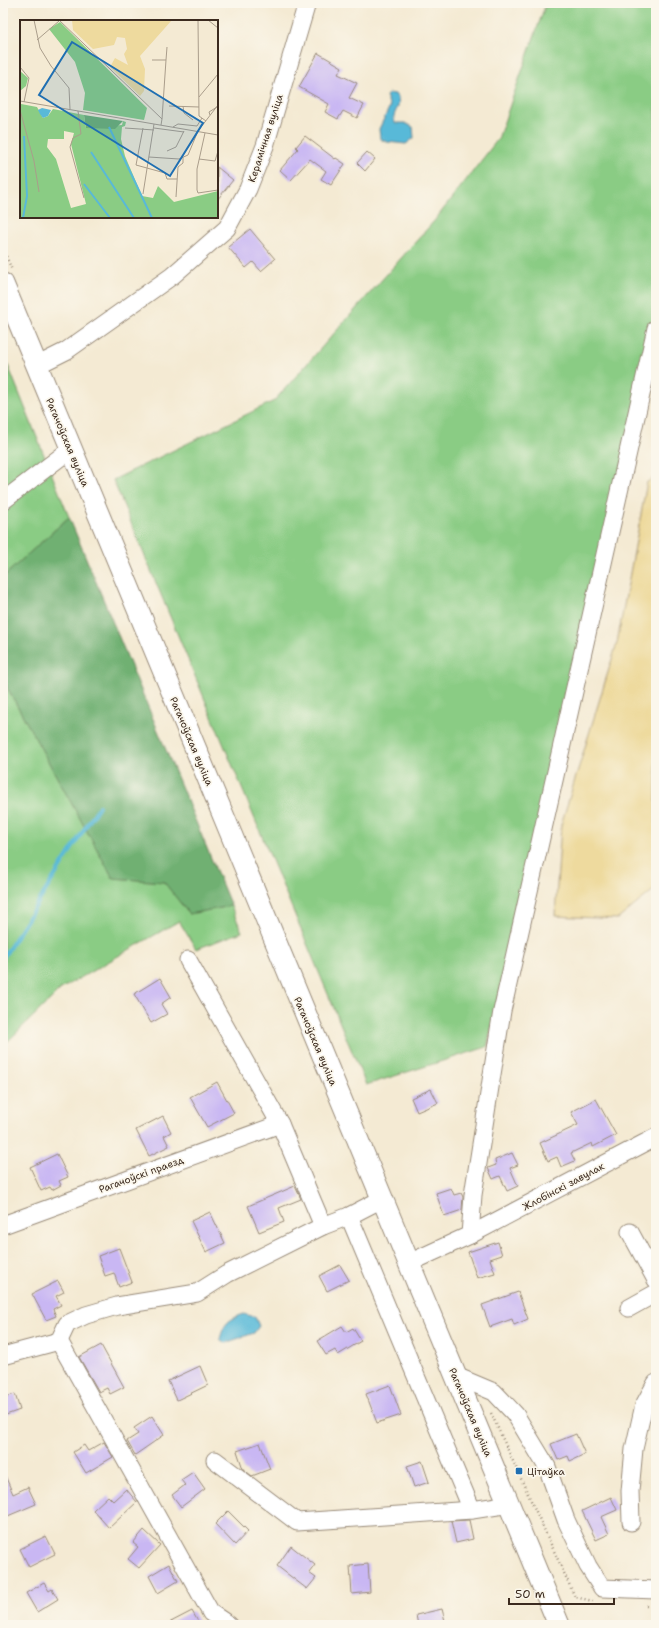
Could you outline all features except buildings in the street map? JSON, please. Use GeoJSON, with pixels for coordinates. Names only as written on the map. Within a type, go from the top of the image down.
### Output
{"type":"FeatureCollection","features":[{"type":"Feature","properties":{"kind":"main road","name":"Рагачоўская вуліца"},"geometry":{"type":"LineString","coordinates":[[3,284],[559,1625]]}},
{"type":"Feature","properties":{"kind":"street","name":"Керамічная вуліца"},"geometry":{"type":"LineString","coordinates":[[36,366],[66,351],[172,276],[227,228],[248,189],[265,146],[307,3]]}},
{"type":"Feature","properties":{"kind":"street"},"geometry":{"type":"LineString","coordinates":[[470,1235],[473,1195],[502,1011],[656,328]]}},
{"type":"Feature","properties":{"kind":"street"},"geometry":{"type":"LineString","coordinates":[[3,502],[71,448]]}},
{"type":"Feature","properties":{"kind":"street"},"geometry":{"type":"LineString","coordinates":[[188,960],[280,1124],[323,1226]]}},
{"type":"Feature","properties":{"kind":"street","name":"Рагачоўскі праезд"},"geometry":{"type":"LineString","coordinates":[[3,1225],[280,1124]]}},
{"type":"Feature","properties":{"kind":"street","name":"Жлобінскі завулак"},"geometry":{"type":"LineString","coordinates":[[409,1263],[470,1235],[656,1138]]}},
{"type":"Feature","properties":{"kind":"street"},"geometry":{"type":"LineString","coordinates":[[3,1356],[59,1341],[68,1324],[86,1315],[117,1306],[197,1293],[227,1274],[323,1226],[349,1216],[382,1199]]}},
{"type":"Feature","properties":{"kind":"street"},"geometry":{"type":"LineString","coordinates":[[349,1216],[472,1510]]}},
{"type":"Feature","properties":{"kind":"street"},"geometry":{"type":"LineString","coordinates":[[630,1232],[656,1280]]}},
{"type":"Feature","properties":{"kind":"street"},"geometry":{"type":"LineString","coordinates":[[629,1308],[656,1293]]}},
{"type":"Feature","properties":{"kind":"street"},"geometry":{"type":"LineString","coordinates":[[59,1341],[211,1613],[229,1625]]}},
{"type":"Feature","properties":{"kind":"street"},"geometry":{"type":"LineString","coordinates":[[456,1376],[494,1392],[515,1414],[547,1467],[566,1520],[588,1566],[602,1588],[656,1590]]}},
{"type":"Feature","properties":{"kind":"street"},"geometry":{"type":"LineString","coordinates":[[631,1522],[630,1491],[634,1448],[644,1405],[656,1383]]}},
{"type":"Feature","properties":{"kind":"street"},"geometry":{"type":"LineString","coordinates":[[215,1460],[297,1522],[472,1510],[510,1504]]}},
{"type":"Feature","properties":{"kind":"green space"},"geometry":{"type":"Polygon","coordinates":[[[546,3],[656,3],[656,314],[608,538],[487,1047],[366,1085],[113,480],[274,401],[435,220],[498,139],[546,3]]]}},
{"type":"Feature","properties":{"kind":"green space"},"geometry":{"type":"Polygon","coordinates":[[[3,353],[69,517],[3,577],[3,353]]]}},
{"type":"Feature","properties":{"kind":"green space"},"geometry":{"type":"Polygon","coordinates":[[[69,517],[231,906],[189,914],[164,882],[113,878],[3,680],[3,577],[69,517]]]}},
{"type":"Feature","properties":{"kind":"green space"},"geometry":{"type":"Polygon","coordinates":[[[3,680],[113,878],[164,882],[189,914],[231,906],[242,932],[196,949],[179,921],[61,989],[3,1046],[3,680]]]}},
{"type":"Feature","properties":{"kind":"sand"},"geometry":{"type":"Polygon","coordinates":[[[656,476],[656,888],[618,919],[555,916],[561,825],[617,643],[647,482],[656,476]]]}},
{"type":"Feature","properties":{"kind":"water"},"geometry":{"type":"Polygon","coordinates":[[[389,93],[395,94],[399,102],[394,115],[395,123],[405,123],[413,127],[414,138],[406,144],[387,142],[380,139],[379,129],[390,106],[386,96],[389,93]]]}},
{"type":"Feature","properties":{"kind":"water"},"geometry":{"type":"Polygon","coordinates":[[[244,1314],[255,1317],[259,1326],[254,1333],[225,1343],[220,1339],[225,1325],[234,1318],[244,1314]]]}},
{"type":"Feature","properties":{"kind":"waterway"},"geometry":{"type":"LineString","coordinates":[[3,958],[99,806]]}},
{"type":"Feature","properties":{"kind":"place","name":"Цітаўка"},"geometry":{"type":"Point","coordinates":[519,1471]}}]}
